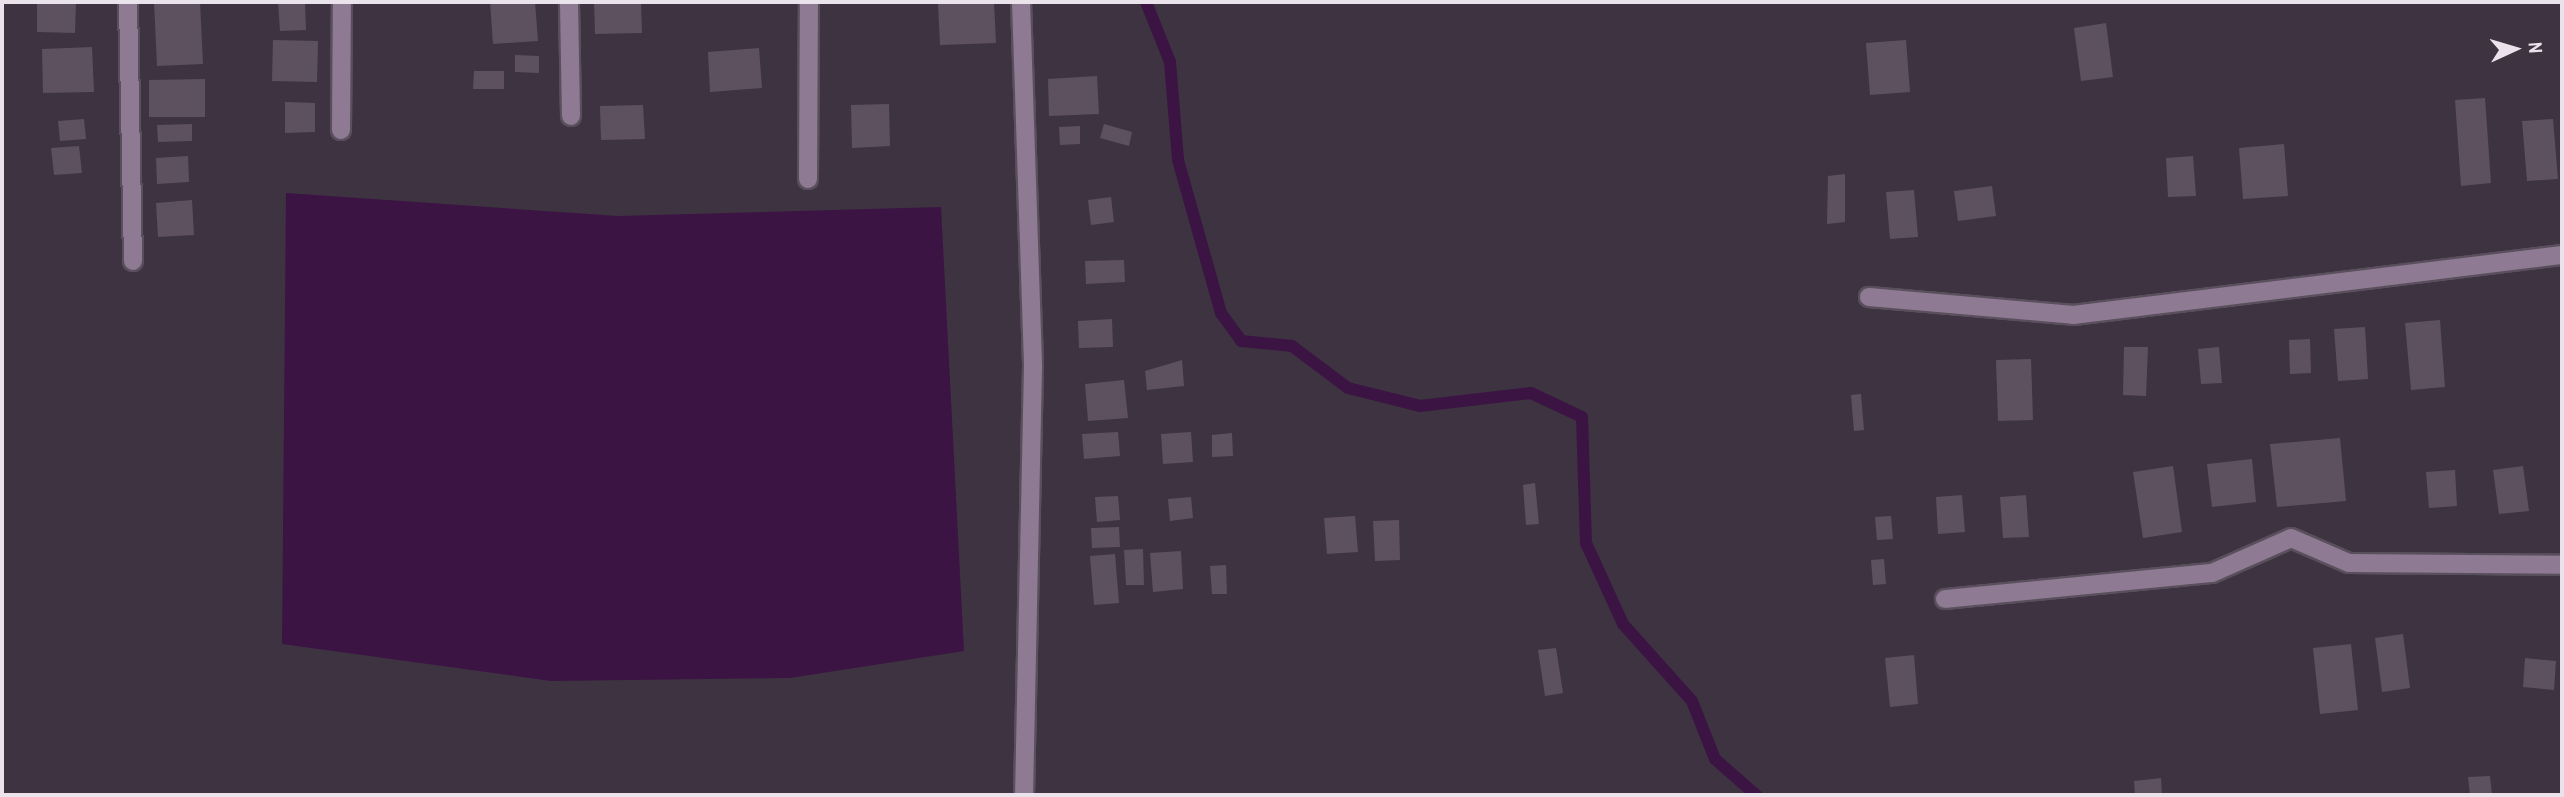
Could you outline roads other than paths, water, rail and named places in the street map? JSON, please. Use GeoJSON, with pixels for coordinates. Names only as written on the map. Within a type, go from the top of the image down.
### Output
{"type":"FeatureCollection","features":[{"type":"Feature","properties":{"kind":"street"},"geometry":{"type":"LineString","coordinates":[[128,2],[133,261]]}},
{"type":"Feature","properties":{"kind":"street"},"geometry":{"type":"LineString","coordinates":[[341,131],[342,2]]}},
{"type":"Feature","properties":{"kind":"street"},"geometry":{"type":"LineString","coordinates":[[569,2],[570,116]]}},
{"type":"Feature","properties":{"kind":"street"},"geometry":{"type":"LineString","coordinates":[[808,179],[809,2]]}},
{"type":"Feature","properties":{"kind":"street"},"geometry":{"type":"LineString","coordinates":[[1021,2],[1033,367],[1024,795]]}},
{"type":"Feature","properties":{"kind":"street"},"geometry":{"type":"LineString","coordinates":[[1869,297],[2073,315],[2562,256]]}},
{"type":"Feature","properties":{"kind":"street"},"geometry":{"type":"LineString","coordinates":[[1945,598],[2212,573],[2291,538],[2348,563],[2562,565]]}},
{"type":"Feature","properties":{"kind":"waterway"},"geometry":{"type":"LineString","coordinates":[[1146,2],[1170,62],[1178,160],[1221,313],[1241,341],[1292,346],[1348,388],[1420,406],[1531,393],[1582,417],[1586,543],[1623,624],[1692,701],[1715,759],[1756,795]]}}]}
